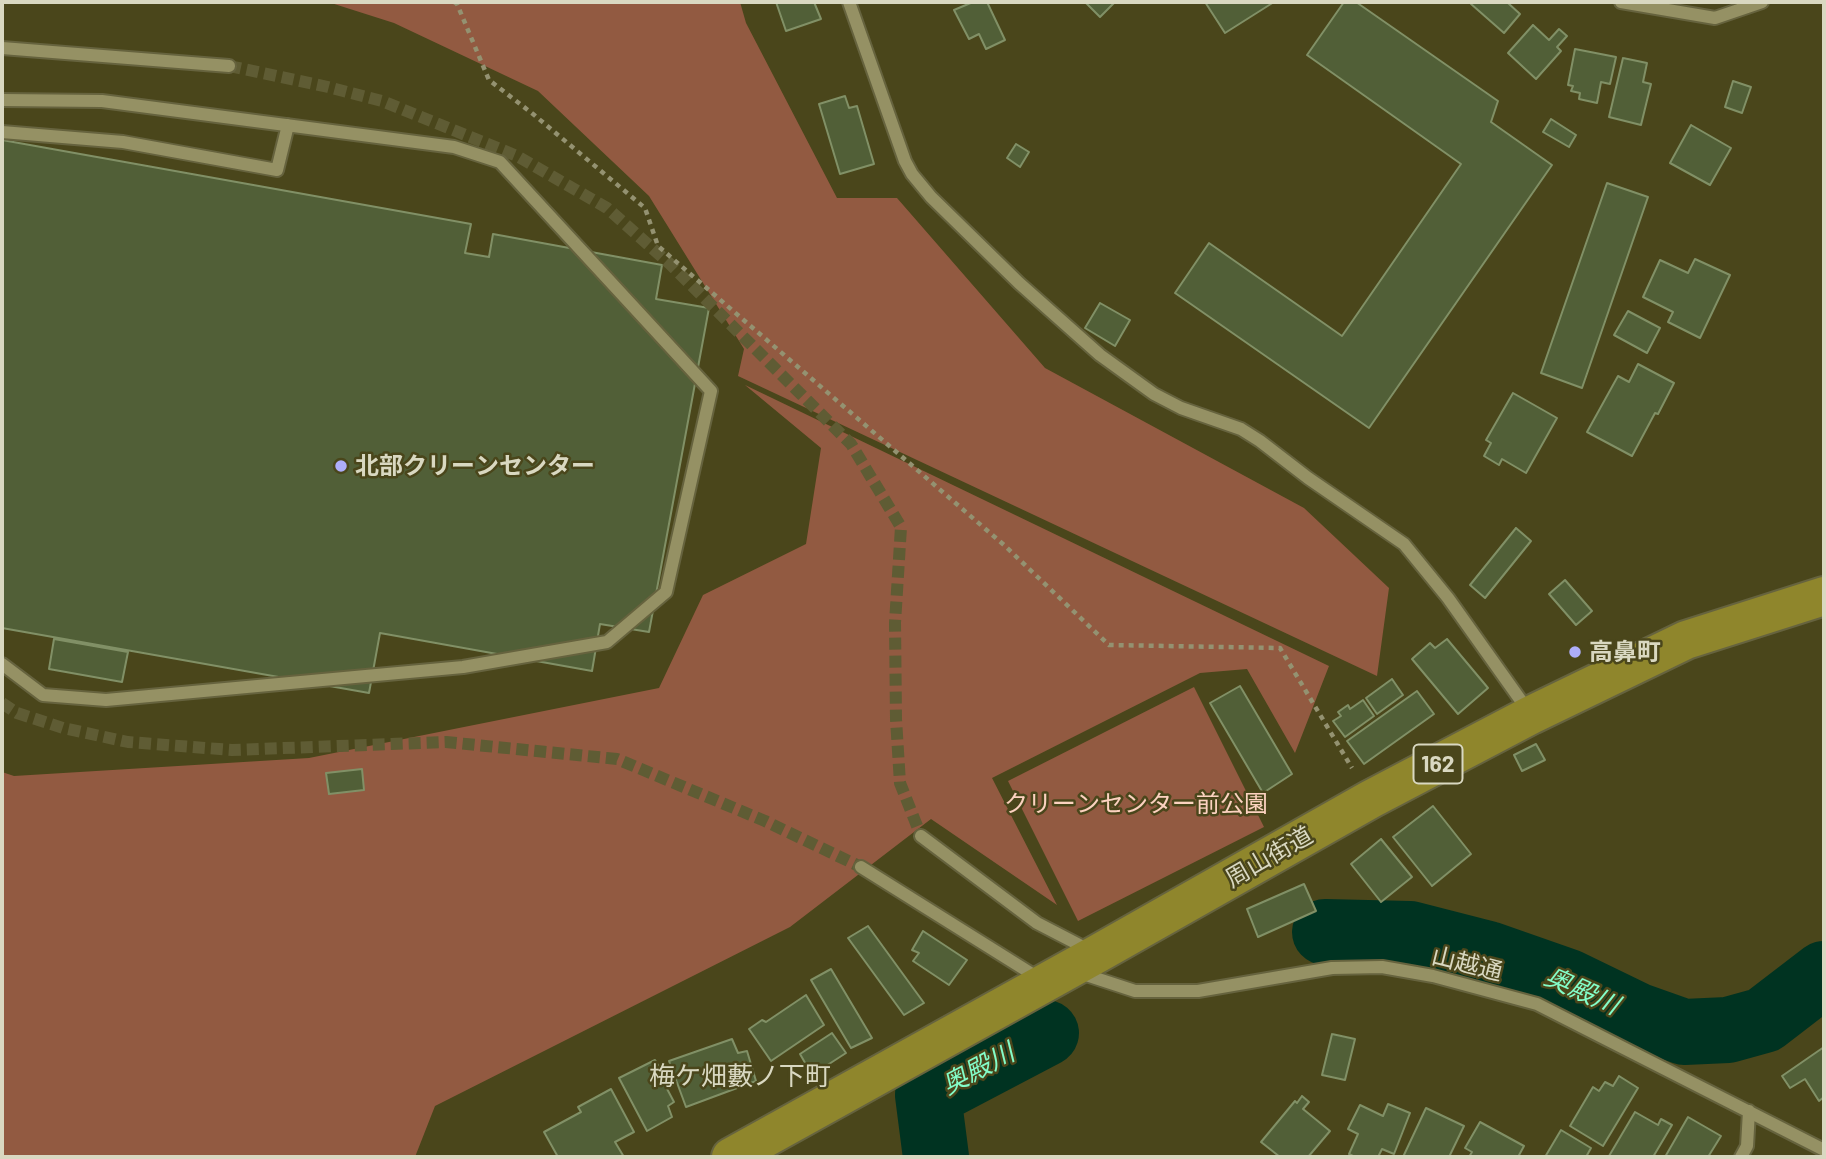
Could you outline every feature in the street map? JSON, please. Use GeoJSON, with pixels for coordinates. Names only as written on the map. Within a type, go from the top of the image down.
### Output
{"type":"FeatureCollection","features":[{"type":"Feature","properties":{"kind":"highway","name":"周山街道"},"geometry":{"type":"LineString","coordinates":[[731,1157],[1371,799],[1531,715],[1686,640],[1824,596]]}},
{"type":"Feature","properties":{"kind":"street"},"geometry":{"type":"LineString","coordinates":[[849,2],[905,161],[931,197],[1018,283],[1100,355],[1154,394],[1181,408],[1241,429],[1404,544],[1448,597],[1531,715]]}},
{"type":"Feature","properties":{"kind":"street"},"geometry":{"type":"LineString","coordinates":[[1621,2],[1715,18],[1762,2]]}},
{"type":"Feature","properties":{"kind":"street"},"geometry":{"type":"LineString","coordinates":[[2,48],[229,65]]}},
{"type":"Feature","properties":{"kind":"street"},"geometry":{"type":"LineString","coordinates":[[2,100],[102,101],[454,147],[500,162],[711,391],[666,592],[607,642],[463,667],[106,699],[43,695],[2,664]]}},
{"type":"Feature","properties":{"kind":"street"},"geometry":{"type":"LineString","coordinates":[[2,132],[123,142],[278,170],[288,125]]}},
{"type":"Feature","properties":{"kind":"street"},"geometry":{"type":"LineString","coordinates":[[921,836],[1037,923],[1071,969]]}},
{"type":"Feature","properties":{"kind":"street"},"geometry":{"type":"LineString","coordinates":[[860,867],[1071,969]]}},
{"type":"Feature","properties":{"kind":"street","name":"山越通"},"geometry":{"type":"LineString","coordinates":[[1071,969],[1135,991],[1198,990],[1332,968],[1382,967],[1433,976],[1536,1004],[1824,1150]]}},
{"type":"Feature","properties":{"kind":"street"},"geometry":{"type":"LineString","coordinates":[[1741,1157],[1747,1146],[1749,1111]]}},
{"type":"Feature","properties":{"kind":"path"},"geometry":{"type":"LineString","coordinates":[[454,2],[489,80],[645,208],[658,246],[1004,545],[1110,645],[1280,648],[1371,799]]}},
{"type":"Feature","properties":{"kind":"green space"},"geometry":{"type":"Polygon","coordinates":[[[328,2],[740,2],[746,23],[837,198],[897,198],[1045,368],[1304,508],[1389,588],[1377,676],[738,376],[744,349],[649,196],[538,91],[394,23],[328,2]]]}},
{"type":"Feature","properties":{"kind":"green space"},"geometry":{"type":"Polygon","coordinates":[[[745,385],[1329,666],[1295,753],[1247,669],[1200,673],[992,778],[1057,905],[931,819],[790,927],[435,1106],[415,1157],[2,1157],[2,772],[14,776],[309,758],[659,688],[703,595],[806,544],[821,448],[745,385]]]}},
{"type":"Feature","properties":{"kind":"green space","name":"クリーンセンター前公園"},"geometry":{"type":"Polygon","coordinates":[[[1194,687],[1264,827],[1078,921],[1008,781],[1194,687]]]}},
{"type":"Feature","properties":{"kind":"building"},"geometry":{"type":"Polygon","coordinates":[[[776,2],[814,2],[821,19],[786,31],[776,2]]]}},
{"type":"Feature","properties":{"kind":"building"},"geometry":{"type":"Polygon","coordinates":[[[973,2],[987,2],[1005,40],[986,49],[979,34],[969,39],[954,10],[973,2]]]}},
{"type":"Feature","properties":{"kind":"building"},"geometry":{"type":"Polygon","coordinates":[[[1085,2],[1115,2],[1100,17],[1085,2]]]}},
{"type":"Feature","properties":{"kind":"building"},"geometry":{"type":"Polygon","coordinates":[[[1205,2],[1274,2],[1225,33],[1205,2]]]}},
{"type":"Feature","properties":{"kind":"building"},"geometry":{"type":"Polygon","coordinates":[[[1344,2],[1356,2],[1498,101],[1491,122],[1552,165],[1369,428],[1175,293],[1209,243],[1342,336],[1461,164],[1307,55],[1344,2]]]}},
{"type":"Feature","properties":{"kind":"building"},"geometry":{"type":"Polygon","coordinates":[[[1509,2],[1520,14],[1504,33],[1471,4],[1509,2]]]}},
{"type":"Feature","properties":{"kind":"building"},"geometry":{"type":"Polygon","coordinates":[[[1533,25],[1549,40],[1559,29],[1567,36],[1557,47],[1561,51],[1536,79],[1508,53],[1533,25]]]}},
{"type":"Feature","properties":{"kind":"building"},"geometry":{"type":"Polygon","coordinates":[[[1575,49],[1616,57],[1610,84],[1601,82],[1597,103],[1579,99],[1580,93],[1571,91],[1573,86],[1568,85],[1575,49]]]}},
{"type":"Feature","properties":{"kind":"building"},"geometry":{"type":"Polygon","coordinates":[[[1623,58],[1647,63],[1643,82],[1651,84],[1641,125],[1609,117],[1623,58]]]}},
{"type":"Feature","properties":{"kind":"building"},"geometry":{"type":"Polygon","coordinates":[[[1733,81],[1751,87],[1742,113],[1725,107],[1733,81]]]}},
{"type":"Feature","properties":{"kind":"building"},"geometry":{"type":"Polygon","coordinates":[[[845,96],[849,108],[857,106],[874,164],[840,174],[819,104],[845,96]]]}},
{"type":"Feature","properties":{"kind":"building"},"geometry":{"type":"Polygon","coordinates":[[[1551,119],[1576,135],[1569,147],[1543,132],[1551,119]]]}},
{"type":"Feature","properties":{"kind":"building"},"geometry":{"type":"Polygon","coordinates":[[[1691,125],[1731,148],[1710,185],[1670,163],[1691,125]]]}},
{"type":"Feature","properties":{"kind":"building","name":"北部クリーンセンター"},"geometry":{"type":"Polygon","coordinates":[[[2,140],[471,224],[465,253],[489,257],[493,234],[662,265],[656,299],[709,308],[649,632],[600,624],[592,671],[380,633],[369,693],[2,628],[2,140]]]}},
{"type":"Feature","properties":{"kind":"building"},"geometry":{"type":"Polygon","coordinates":[[[1016,144],[1029,152],[1020,167],[1007,158],[1016,144]]]}},
{"type":"Feature","properties":{"kind":"building"},"geometry":{"type":"Polygon","coordinates":[[[1607,183],[1648,197],[1582,388],[1541,373],[1607,183]]]}},
{"type":"Feature","properties":{"kind":"building"},"geometry":{"type":"Polygon","coordinates":[[[1695,259],[1730,275],[1700,338],[1668,322],[1673,312],[1643,297],[1660,260],[1688,273],[1695,259]]]}},
{"type":"Feature","properties":{"kind":"building"},"geometry":{"type":"Polygon","coordinates":[[[1100,303],[1130,320],[1115,346],[1085,328],[1100,303]]]}},
{"type":"Feature","properties":{"kind":"building"},"geometry":{"type":"Polygon","coordinates":[[[1628,311],[1660,328],[1647,353],[1614,335],[1628,311]]]}},
{"type":"Feature","properties":{"kind":"building"},"geometry":{"type":"Polygon","coordinates":[[[1638,364],[1674,383],[1632,456],[1587,432],[1618,376],[1629,382],[1638,364]]]}},
{"type":"Feature","properties":{"kind":"building"},"geometry":{"type":"Polygon","coordinates":[[[1513,393],[1557,418],[1526,473],[1502,459],[1499,465],[1484,456],[1491,443],[1486,440],[1513,393]]]}},
{"type":"Feature","properties":{"kind":"building"},"geometry":{"type":"Polygon","coordinates":[[[1516,528],[1531,541],[1485,598],[1470,585],[1516,528]]]}},
{"type":"Feature","properties":{"kind":"building"},"geometry":{"type":"Polygon","coordinates":[[[1565,580],[1592,611],[1576,625],[1549,594],[1565,580]]]}},
{"type":"Feature","properties":{"kind":"building"},"geometry":{"type":"Polygon","coordinates":[[[54,639],[128,652],[122,682],[49,669],[54,639]]]}},
{"type":"Feature","properties":{"kind":"building"},"geometry":{"type":"Polygon","coordinates":[[[1447,639],[1488,688],[1458,714],[1412,659],[1430,643],[1435,648],[1447,639]]]}},
{"type":"Feature","properties":{"kind":"building"},"geometry":{"type":"Polygon","coordinates":[[[1392,679],[1403,695],[1377,714],[1366,698],[1392,679]]]}},
{"type":"Feature","properties":{"kind":"building"},"geometry":{"type":"Polygon","coordinates":[[[1240,686],[1292,774],[1263,793],[1210,703],[1240,686]]]}},
{"type":"Feature","properties":{"kind":"building"},"geometry":{"type":"Polygon","coordinates":[[[1417,691],[1434,714],[1364,764],[1347,741],[1417,691]]]}},
{"type":"Feature","properties":{"kind":"building"},"geometry":{"type":"Polygon","coordinates":[[[1363,700],[1374,716],[1345,737],[1333,721],[1341,716],[1338,712],[1348,705],[1350,709],[1363,700]]]}},
{"type":"Feature","properties":{"kind":"building"},"geometry":{"type":"Polygon","coordinates":[[[1536,744],[1545,760],[1522,771],[1514,755],[1536,744]]]}},
{"type":"Feature","properties":{"kind":"building"},"geometry":{"type":"Polygon","coordinates":[[[362,769],[364,790],[329,794],[326,773],[362,769]]]}},
{"type":"Feature","properties":{"kind":"building"},"geometry":{"type":"Polygon","coordinates":[[[1433,806],[1471,854],[1432,886],[1393,837],[1433,806]]]}},
{"type":"Feature","properties":{"kind":"building"},"geometry":{"type":"Polygon","coordinates":[[[1381,839],[1412,877],[1381,902],[1351,864],[1381,839]]]}},
{"type":"Feature","properties":{"kind":"building"},"geometry":{"type":"Polygon","coordinates":[[[1304,884],[1316,911],[1258,937],[1247,909],[1304,884]]]}},
{"type":"Feature","properties":{"kind":"building"},"geometry":{"type":"Polygon","coordinates":[[[868,926],[924,1003],[904,1015],[848,938],[868,926]]]}},
{"type":"Feature","properties":{"kind":"building"},"geometry":{"type":"Polygon","coordinates":[[[923,931],[967,960],[949,985],[913,961],[919,953],[912,950],[923,931]]]}},
{"type":"Feature","properties":{"kind":"building"},"geometry":{"type":"Polygon","coordinates":[[[831,969],[872,1038],[851,1048],[811,980],[831,969]]]}},
{"type":"Feature","properties":{"kind":"building"},"geometry":{"type":"Polygon","coordinates":[[[806,995],[824,1025],[771,1061],[749,1029],[762,1020],[766,1022],[806,995]]]}},
{"type":"Feature","properties":{"kind":"building"},"geometry":{"type":"Polygon","coordinates":[[[832,1033],[846,1053],[812,1075],[800,1054],[832,1033]]]}},
{"type":"Feature","properties":{"kind":"building"},"geometry":{"type":"Polygon","coordinates":[[[1332,1034],[1355,1039],[1345,1080],[1322,1075],[1332,1034]]]}},
{"type":"Feature","properties":{"kind":"building"},"geometry":{"type":"Polygon","coordinates":[[[732,1039],[738,1053],[747,1051],[756,1081],[686,1107],[669,1061],[732,1039]]]}},
{"type":"Feature","properties":{"kind":"building"},"geometry":{"type":"Polygon","coordinates":[[[1824,1047],[1824,1097],[1819,1101],[1805,1079],[1790,1088],[1782,1076],[1824,1047]]]}},
{"type":"Feature","properties":{"kind":"building"},"geometry":{"type":"Polygon","coordinates":[[[655,1060],[668,1082],[665,1085],[674,1102],[668,1106],[672,1117],[647,1131],[619,1078],[655,1060]]]}},
{"type":"Feature","properties":{"kind":"building"},"geometry":{"type":"Polygon","coordinates":[[[1619,1076],[1638,1088],[1603,1146],[1570,1126],[1593,1087],[1599,1091],[1605,1082],[1613,1086],[1619,1076]]]}},
{"type":"Feature","properties":{"kind":"building"},"geometry":{"type":"Polygon","coordinates":[[[611,1089],[634,1132],[615,1142],[624,1157],[558,1157],[544,1132],[581,1112],[578,1107],[611,1089]]]}},
{"type":"Feature","properties":{"kind":"building"},"geometry":{"type":"Polygon","coordinates":[[[1302,1096],[1309,1102],[1303,1109],[1330,1131],[1308,1157],[1280,1157],[1261,1142],[1302,1096]]]}},
{"type":"Feature","properties":{"kind":"building"},"geometry":{"type":"Polygon","coordinates":[[[1388,1104],[1410,1113],[1394,1154],[1382,1149],[1378,1157],[1355,1157],[1349,1154],[1358,1134],[1348,1129],[1360,1105],[1383,1116],[1388,1104]]]}},
{"type":"Feature","properties":{"kind":"building"},"geometry":{"type":"Polygon","coordinates":[[[1426,1108],[1464,1126],[1449,1157],[1403,1157],[1426,1108]]]}},
{"type":"Feature","properties":{"kind":"building"},"geometry":{"type":"Polygon","coordinates":[[[1635,1112],[1658,1125],[1661,1119],[1672,1125],[1653,1157],[1609,1156],[1635,1112]]]}},
{"type":"Feature","properties":{"kind":"building"},"geometry":{"type":"Polygon","coordinates":[[[1688,1117],[1721,1136],[1708,1157],[1665,1157],[1688,1117]]]}},
{"type":"Feature","properties":{"kind":"building"},"geometry":{"type":"Polygon","coordinates":[[[1480,1122],[1524,1146],[1518,1157],[1469,1157],[1472,1152],[1465,1148],[1480,1122]]]}},
{"type":"Feature","properties":{"kind":"building"},"geometry":{"type":"Polygon","coordinates":[[[1561,1130],[1591,1148],[1586,1157],[1545,1157],[1561,1130]]]}},
{"type":"Feature","properties":{"kind":"waterway","name":"奥殿川"},"geometry":{"type":"LineString","coordinates":[[1325,932],[1410,934],[1488,954],[1568,982],[1636,1015],[1684,1032],[1728,1030],[1764,1020],[1824,974]]}},
{"type":"Feature","properties":{"kind":"waterway","name":"奥殿川"},"geometry":{"type":"LineString","coordinates":[[936,1157],[928,1095],[1046,1033]]}},
{"type":"Feature","properties":{"kind":"tunnel"},"geometry":{"type":"LineString","coordinates":[[229,66],[382,101],[517,156],[607,208],[670,264],[851,444],[901,527],[895,623],[900,783],[921,836]]}},
{"type":"Feature","properties":{"kind":"tunnel"},"geometry":{"type":"LineString","coordinates":[[2,703],[17,713],[63,728],[128,742],[232,750],[446,742],[617,759],[765,821],[861,867]]}},
{"type":"Feature","properties":{"kind":"place","name":"北部クリーンセンター"},"geometry":{"type":"Point","coordinates":[341,466]}},
{"type":"Feature","properties":{"kind":"place","name":"高鼻町"},"geometry":{"type":"Point","coordinates":[1575,652]}},
{"type":"Feature","properties":{"kind":"district","name":"梅ケ畑藪ノ下町"},"geometry":{"type":"Point","coordinates":[740,1076]}}]}
